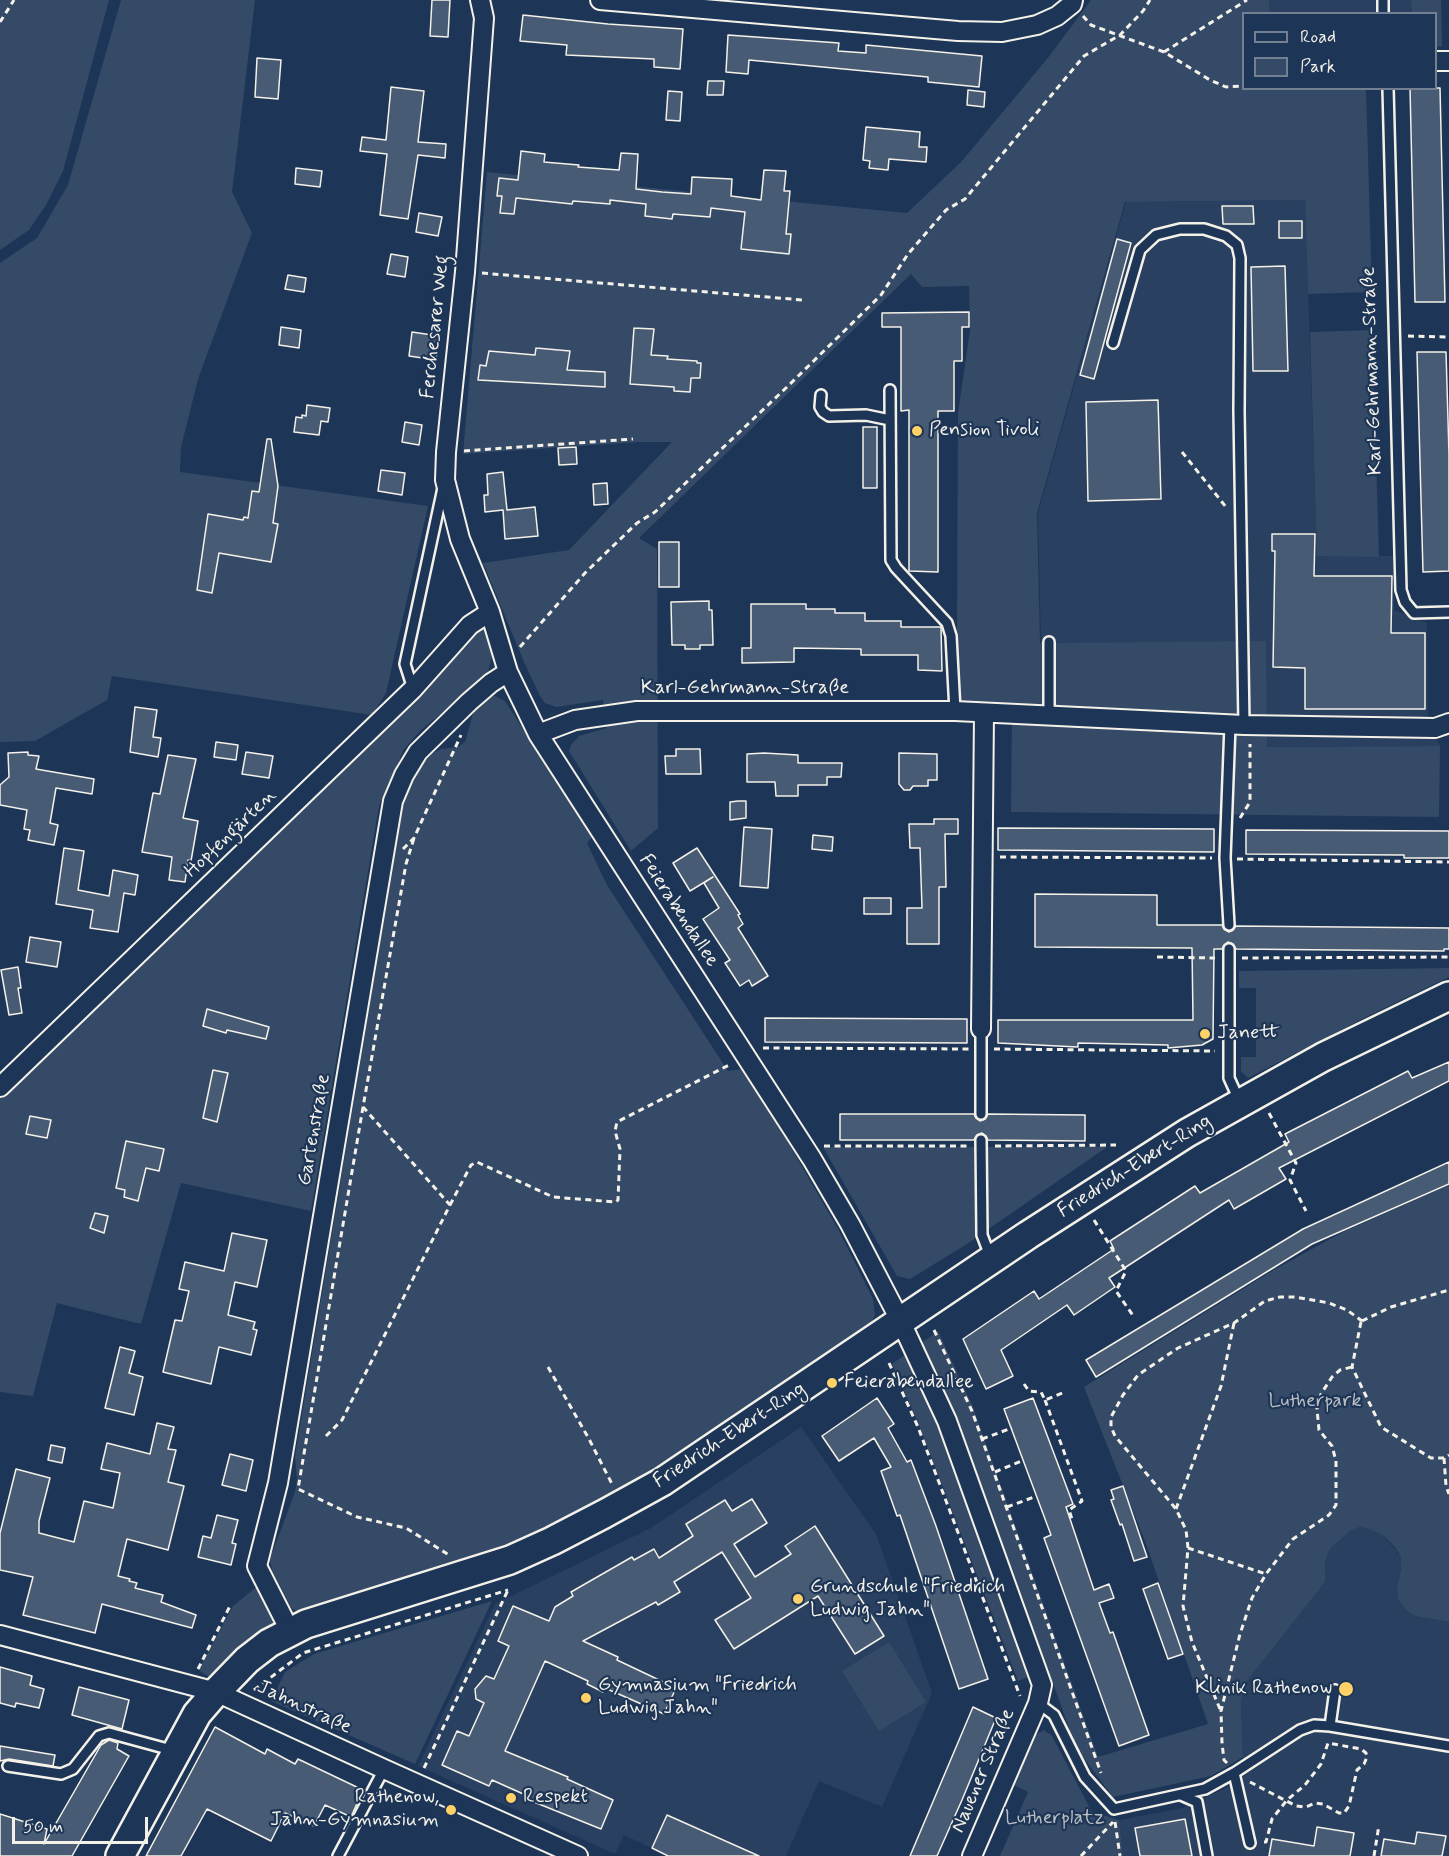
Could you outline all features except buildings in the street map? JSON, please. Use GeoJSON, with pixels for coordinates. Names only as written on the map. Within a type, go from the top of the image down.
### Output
{"type":"FeatureCollection","features":[{"type":"Feature","properties":{"kind":"main road","name":"Friedrich-Ebert-Ring"},"geometry":{"type":"LineString","coordinates":[[120,1856],[197,1714],[262,1647],[306,1624],[510,1560],[552,1541],[662,1482],[1118,1176],[1240,1102],[1323,1057],[1449,996]]}},
{"type":"Feature","properties":{"kind":"street","name":"Ferchesarer Weg"},"geometry":{"type":"LineString","coordinates":[[480,0],[484,18],[465,272],[445,480],[460,539],[496,632]]}},
{"type":"Feature","properties":{"kind":"street","name":"Ferchesarer Weg"},"geometry":{"type":"LineString","coordinates":[[484,18],[495,0]]}},
{"type":"Feature","properties":{"kind":"street"},"geometry":{"type":"LineString","coordinates":[[600,0],[958,31],[1002,32],[1037,25],[1057,16],[1072,2]]}},
{"type":"Feature","properties":{"kind":"street","name":"Hopfengärten"},"geometry":{"type":"LineString","coordinates":[[0,1087],[413,689],[470,625],[490,612]]}},
{"type":"Feature","properties":{"kind":"street","name":"Feierabendallee"},"geometry":{"type":"LineString","coordinates":[[496,632],[506,664],[538,734],[812,1159],[850,1224],[901,1322],[947,1421],[993,1546],[1042,1685],[1038,1703]]}},
{"type":"Feature","properties":{"kind":"street","name":"Gartenstraße"},"geometry":{"type":"LineString","coordinates":[[290,1631],[256,1566],[278,1483],[393,801],[404,775],[418,752],[491,683],[506,664]]}},
{"type":"Feature","properties":{"kind":"street","name":"Karl-Gehrmann-Straße"},"geometry":{"type":"LineString","coordinates":[[538,734],[575,720],[637,711],[956,711],[1241,725],[1435,728],[1449,723]]}},
{"type":"Feature","properties":{"kind":"street"},"geometry":{"type":"LineString","coordinates":[[981,1029],[984,712]]}},
{"type":"Feature","properties":{"kind":"street","name":"Jahnstraße"},"geometry":{"type":"LineString","coordinates":[[0,1635],[216,1693],[578,1856]]}},
{"type":"Feature","properties":{"kind":"street","name":"Nauener Straße"},"geometry":{"type":"LineString","coordinates":[[972,1856],[1038,1703]]}},
{"type":"Feature","properties":{"kind":"lane","name":"Karl-Gehrmann-Straße"},"geometry":{"type":"LineString","coordinates":[[1388,90],[1401,590],[1405,602],[1414,613],[1449,612]]}},
{"type":"Feature","properties":{"kind":"lane"},"geometry":{"type":"LineString","coordinates":[[1113,343],[1140,250],[1156,235],[1179,229],[1204,229],[1226,236],[1236,245],[1240,258],[1241,725],[1225,858],[1229,926]]}},
{"type":"Feature","properties":{"kind":"lane"},"geometry":{"type":"LineString","coordinates":[[890,390],[891,560],[947,623],[951,636],[956,711]]}},
{"type":"Feature","properties":{"kind":"lane"},"geometry":{"type":"LineString","coordinates":[[821,395],[820,407],[830,416],[866,415],[890,420]]}},
{"type":"Feature","properties":{"kind":"lane"},"geometry":{"type":"LineString","coordinates":[[413,689],[405,664],[445,480]]}},
{"type":"Feature","properties":{"kind":"lane"},"geometry":{"type":"LineString","coordinates":[[1049,714],[1050,642]]}},
{"type":"Feature","properties":{"kind":"lane"},"geometry":{"type":"LineString","coordinates":[[1229,953],[1229,1078],[1240,1102]]}},
{"type":"Feature","properties":{"kind":"lane"},"geometry":{"type":"LineString","coordinates":[[981,1029],[981,1114]]}},
{"type":"Feature","properties":{"kind":"lane"},"geometry":{"type":"LineString","coordinates":[[981,1140],[982,1235],[991,1261]]}},
{"type":"Feature","properties":{"kind":"lane"},"geometry":{"type":"LineString","coordinates":[[1330,1726],[1335,1690]]}},
{"type":"Feature","properties":{"kind":"lane"},"geometry":{"type":"LineString","coordinates":[[1038,1703],[1054,1715],[1085,1777],[1114,1809],[1204,1789],[1234,1773],[1300,1730],[1314,1725],[1449,1746]]}},
{"type":"Feature","properties":{"kind":"lane"},"geometry":{"type":"LineString","coordinates":[[8,1766],[61,1774],[73,1769],[99,1736],[109,1733],[177,1752]]}},
{"type":"Feature","properties":{"kind":"lane"},"geometry":{"type":"LineString","coordinates":[[338,1856],[384,1769]]}},
{"type":"Feature","properties":{"kind":"lane"},"geometry":{"type":"LineString","coordinates":[[1234,1773],[1250,1843]]}},
{"type":"Feature","properties":{"kind":"lane"},"geometry":{"type":"LineString","coordinates":[[1181,1795],[1197,1802],[1207,1856]]}},
{"type":"Feature","properties":{"kind":"path"},"geometry":{"type":"LineString","coordinates":[[0,22],[14,0]]}},
{"type":"Feature","properties":{"kind":"path"},"geometry":{"type":"LineString","coordinates":[[506,664],[585,573],[637,523],[655,512],[881,295],[916,245],[946,210],[965,199],[1084,56],[1120,34],[1143,11],[1150,0]]}},
{"type":"Feature","properties":{"kind":"path"},"geometry":{"type":"LineString","coordinates":[[1164,52],[1247,0]]}},
{"type":"Feature","properties":{"kind":"path"},"geometry":{"type":"LineString","coordinates":[[1072,2],[1091,25],[1164,52],[1226,87],[1242,86]]}},
{"type":"Feature","properties":{"kind":"path"},"geometry":{"type":"LineString","coordinates":[[490,274],[802,300]]}},
{"type":"Feature","properties":{"kind":"path"},"geometry":{"type":"LineString","coordinates":[[1395,336],[1449,337]]}},
{"type":"Feature","properties":{"kind":"path"},"geometry":{"type":"LineString","coordinates":[[446,452],[633,440]]}},
{"type":"Feature","properties":{"kind":"path"},"geometry":{"type":"LineString","coordinates":[[1182,452],[1240,525]]}},
{"type":"Feature","properties":{"kind":"path"},"geometry":{"type":"LineString","coordinates":[[456,1559],[406,1528],[357,1517],[298,1489],[406,864],[414,838],[460,741],[469,702]]}},
{"type":"Feature","properties":{"kind":"path"},"geometry":{"type":"LineString","coordinates":[[1238,824],[1250,802],[1241,725]]}},
{"type":"Feature","properties":{"kind":"path"},"geometry":{"type":"LineString","coordinates":[[382,868],[414,838]]}},
{"type":"Feature","properties":{"kind":"path"},"geometry":{"type":"LineString","coordinates":[[1157,957],[1229,953],[1449,957]]}},
{"type":"Feature","properties":{"kind":"path"},"geometry":{"type":"LineString","coordinates":[[326,1437],[342,1420],[471,1164],[477,1162],[553,1197],[616,1202],[618,1200],[620,1149],[615,1131],[617,1122],[724,1068],[746,1054]]}},
{"type":"Feature","properties":{"kind":"path"},"geometry":{"type":"LineString","coordinates":[[363,1107],[450,1205]]}},
{"type":"Feature","properties":{"kind":"path"},"geometry":{"type":"LineString","coordinates":[[1269,1113],[1296,1162],[1290,1180],[1306,1211]]}},
{"type":"Feature","properties":{"kind":"path"},"geometry":{"type":"LineString","coordinates":[[1094,1221],[1126,1271],[1116,1291],[1134,1317]]}},
{"type":"Feature","properties":{"kind":"path"},"geometry":{"type":"LineString","coordinates":[[1362,1322],[1391,1307],[1449,1290]]}},
{"type":"Feature","properties":{"kind":"path"},"geometry":{"type":"LineString","coordinates":[[1221,1711],[1192,1642],[1183,1606],[1182,1593],[1188,1548],[1186,1530],[1176,1509],[1114,1436],[1111,1418],[1123,1395],[1138,1375],[1178,1348],[1234,1323],[1265,1301],[1280,1297],[1295,1297],[1329,1302],[1347,1310],[1362,1322]]}},
{"type":"Feature","properties":{"kind":"path"},"geometry":{"type":"LineString","coordinates":[[1362,1322],[1352,1367],[1381,1427],[1431,1458],[1444,1458],[1449,1455]]}},
{"type":"Feature","properties":{"kind":"path"},"geometry":{"type":"LineString","coordinates":[[1176,1509],[1221,1386],[1234,1323]]}},
{"type":"Feature","properties":{"kind":"path"},"geometry":{"type":"LineString","coordinates":[[934,1330],[972,1411],[1114,1809]]}},
{"type":"Feature","properties":{"kind":"path"},"geometry":{"type":"LineString","coordinates":[[889,1363],[918,1427],[1021,1697],[1038,1703]]}},
{"type":"Feature","properties":{"kind":"path"},"geometry":{"type":"LineString","coordinates":[[548,1367],[590,1439],[612,1486]]}},
{"type":"Feature","properties":{"kind":"path"},"geometry":{"type":"LineString","coordinates":[[1328,1743],[1361,1749],[1367,1757],[1364,1764],[1357,1770],[1349,1806],[1344,1813],[1339,1813],[1323,1804],[1296,1806],[1234,1773],[1224,1760],[1221,1711],[1240,1634],[1252,1598],[1266,1574],[1293,1539],[1329,1515],[1335,1505],[1336,1461],[1332,1446],[1319,1430],[1317,1409],[1320,1394],[1332,1377],[1340,1370],[1352,1367]]}},
{"type":"Feature","properties":{"kind":"path"},"geometry":{"type":"LineString","coordinates":[[1024,1384],[1029,1391],[1041,1392],[1045,1400],[1082,1502],[1069,1510],[1072,1520]]}},
{"type":"Feature","properties":{"kind":"path"},"geometry":{"type":"LineString","coordinates":[[1045,1400],[1065,1392]]}},
{"type":"Feature","properties":{"kind":"path"},"geometry":{"type":"LineString","coordinates":[[982,1439],[1012,1428]]}},
{"type":"Feature","properties":{"kind":"path"},"geometry":{"type":"LineString","coordinates":[[1444,1458],[1446,1486],[1449,1494]]}},
{"type":"Feature","properties":{"kind":"path"},"geometry":{"type":"LineString","coordinates":[[994,1472],[1024,1461]]}},
{"type":"Feature","properties":{"kind":"path"},"geometry":{"type":"LineString","coordinates":[[1007,1506],[1037,1496]]}},
{"type":"Feature","properties":{"kind":"path"},"geometry":{"type":"LineString","coordinates":[[1188,1548],[1266,1574]]}},
{"type":"Feature","properties":{"kind":"path"},"geometry":{"type":"LineString","coordinates":[[231,1604],[199,1666],[216,1693],[303,1653],[508,1590],[424,1768]]}},
{"type":"Feature","properties":{"kind":"path"},"geometry":{"type":"LineString","coordinates":[[1250,1843],[1266,1842],[1272,1819],[1287,1800],[1305,1785],[1321,1764],[1328,1743],[1330,1726]]}},
{"type":"Feature","properties":{"kind":"path"},"geometry":{"type":"LineString","coordinates":[[1081,1856],[1115,1820],[1120,1856]]}},
{"type":"Feature","properties":{"kind":"path"},"geometry":{"type":"LineString","coordinates":[[1374,1856],[1379,1825]]}},
{"type":"Feature","properties":{"kind":"shaded area"},"geometry":{"type":"Polygon","coordinates":[[[1269,0],[1411,0],[1412,12],[1269,12],[1269,0]]]}},
{"type":"Feature","properties":{"kind":"shaded area"},"geometry":{"type":"Polygon","coordinates":[[[1305,200],[1317,556],[1393,556],[1394,610],[1427,623],[1428,720],[1440,746],[1266,747],[1266,642],[1041,643],[1038,513],[1126,202],[1305,200]]]}},
{"type":"Feature","properties":{"kind":"shaded area"},"geometry":{"type":"Polygon","coordinates":[[[801,1427],[876,1534],[932,1693],[882,1807],[819,1781],[786,1856],[668,1856],[624,1835],[615,1854],[418,1766],[495,1604],[651,1528],[801,1427]]]}},
{"type":"Feature","properties":{"kind":"shaded area","name":"Klinik Rathenow"},"geometry":{"type":"Polygon","coordinates":[[[1360,1527],[1384,1536],[1401,1557],[1397,1587],[1398,1599],[1406,1610],[1415,1616],[1449,1622],[1449,1856],[1123,1856],[1119,1820],[1183,1808],[1241,1781],[1243,1757],[1241,1703],[1244,1685],[1325,1582],[1325,1561],[1330,1549],[1351,1530],[1360,1527]]]}},
{"type":"Feature","properties":{"kind":"green space"},"geometry":{"type":"Polygon","coordinates":[[[0,0],[109,0],[63,171],[46,205],[29,230],[0,250],[0,0]]]}},
{"type":"Feature","properties":{"kind":"green space"},"geometry":{"type":"Polygon","coordinates":[[[121,0],[255,0],[232,192],[252,233],[198,379],[181,447],[180,472],[428,506],[386,693],[372,715],[112,676],[107,700],[35,741],[0,742],[0,263],[37,238],[68,185],[121,0]]]}},
{"type":"Feature","properties":{"kind":"green space"},"geometry":{"type":"Polygon","coordinates":[[[1091,0],[1269,0],[1269,12],[1242,12],[1242,90],[1366,90],[1372,292],[1308,294],[1305,200],[1125,202],[1037,513],[1040,643],[1266,641],[1267,747],[1440,746],[1439,817],[1011,812],[1012,706],[961,705],[957,629],[958,413],[970,330],[969,286],[922,287],[911,274],[639,538],[657,549],[658,828],[631,851],[569,751],[579,736],[607,728],[603,700],[556,707],[545,703],[524,662],[483,563],[569,550],[672,442],[638,442],[463,454],[487,172],[907,213],[961,162],[1047,59],[1091,0]]]}},
{"type":"Feature","properties":{"kind":"green space"},"geometry":{"type":"Polygon","coordinates":[[[1411,0],[1441,0],[1442,46],[1437,47],[1437,12],[1412,12],[1411,0]]]}},
{"type":"Feature","properties":{"kind":"green space"},"geometry":{"type":"Polygon","coordinates":[[[1372,330],[1379,557],[1317,556],[1310,332],[1372,330]]]}},
{"type":"Feature","properties":{"kind":"green space"},"geometry":{"type":"Polygon","coordinates":[[[484,625],[493,652],[487,676],[421,730],[404,749],[379,806],[311,1211],[181,1183],[141,1324],[57,1303],[33,1396],[0,1392],[0,1095],[447,665],[476,626],[484,625]]]}},
{"type":"Feature","properties":{"kind":"green space"},"geometry":{"type":"Polygon","coordinates":[[[495,696],[505,701],[592,837],[587,843],[607,885],[728,1071],[743,1069],[838,1229],[873,1299],[875,1315],[872,1321],[725,1423],[628,1486],[538,1535],[467,1563],[296,1611],[292,1609],[272,1570],[270,1559],[295,1492],[297,1479],[295,1456],[405,793],[412,775],[433,753],[441,749],[458,747],[465,742],[474,710],[488,697],[495,696]]]}},
{"type":"Feature","properties":{"kind":"green space"},"geometry":{"type":"Polygon","coordinates":[[[1449,968],[1449,977],[1248,1078],[1241,1071],[1241,1057],[1256,1057],[1256,988],[1239,988],[1239,971],[1449,968]]]}},
{"type":"Feature","properties":{"kind":"green space"},"geometry":{"type":"Polygon","coordinates":[[[823,1147],[1107,1147],[967,1244],[910,1279],[897,1276],[823,1147]]]}},
{"type":"Feature","properties":{"kind":"green space","name":"Lutherpark"},"geometry":{"type":"Polygon","coordinates":[[[1449,1185],[1449,1622],[1415,1616],[1406,1610],[1398,1599],[1397,1587],[1401,1557],[1394,1546],[1384,1536],[1369,1529],[1360,1527],[1351,1530],[1330,1549],[1325,1561],[1325,1582],[1244,1685],[1241,1703],[1243,1757],[1211,1776],[1113,1797],[1083,1757],[1070,1731],[1048,1669],[1018,1681],[917,1420],[892,1364],[938,1331],[972,1405],[1098,1757],[1208,1724],[1145,1541],[1084,1387],[1272,1271],[1343,1232],[1449,1185]]]}},
{"type":"Feature","properties":{"kind":"green space"},"geometry":{"type":"Polygon","coordinates":[[[255,1588],[260,1588],[274,1625],[215,1674],[208,1676],[200,1671],[200,1667],[233,1606],[255,1588]]]}},
{"type":"Feature","properties":{"kind":"green space"},"geometry":{"type":"Polygon","coordinates":[[[492,1601],[415,1764],[271,1701],[285,1672],[314,1654],[492,1601]]]}},
{"type":"Feature","properties":{"kind":"green space"},"geometry":{"type":"Polygon","coordinates":[[[889,1642],[926,1702],[879,1731],[842,1671],[889,1642]]]}},
{"type":"Feature","properties":{"kind":"green space","name":"Lutherplatz"},"geometry":{"type":"Polygon","coordinates":[[[1044,1730],[1052,1736],[1092,1812],[1119,1820],[1123,1856],[1000,1856],[1028,1792],[1012,1784],[1034,1736],[1044,1730]]]}},
{"type":"Feature","properties":{"kind":"place","name":"Pension Tivoli"},"geometry":{"type":"Point","coordinates":[917,431]}},
{"type":"Feature","properties":{"kind":"place","name":"Janett"},"geometry":{"type":"Point","coordinates":[1205,1034]}},
{"type":"Feature","properties":{"kind":"place","name":"Feierabendallee"},"geometry":{"type":"Point","coordinates":[832,1383]}},
{"type":"Feature","properties":{"kind":"place","name":"Grundschule \"Friedrich Ludwig Jahn\""},"geometry":{"type":"Point","coordinates":[798,1599]}},
{"type":"Feature","properties":{"kind":"place","name":"Klinik Rathenow"},"geometry":{"type":"Point","coordinates":[1346,1689]}},
{"type":"Feature","properties":{"kind":"place","name":"Gymnasium \"Friedrich Ludwig Jahn\""},"geometry":{"type":"Point","coordinates":[586,1698]}},
{"type":"Feature","properties":{"kind":"place","name":"Respekt"},"geometry":{"type":"Point","coordinates":[511,1798]}},
{"type":"Feature","properties":{"kind":"place","name":"Rathenow, Jahn-Gymnasium"},"geometry":{"type":"Point","coordinates":[451,1810]}}]}
